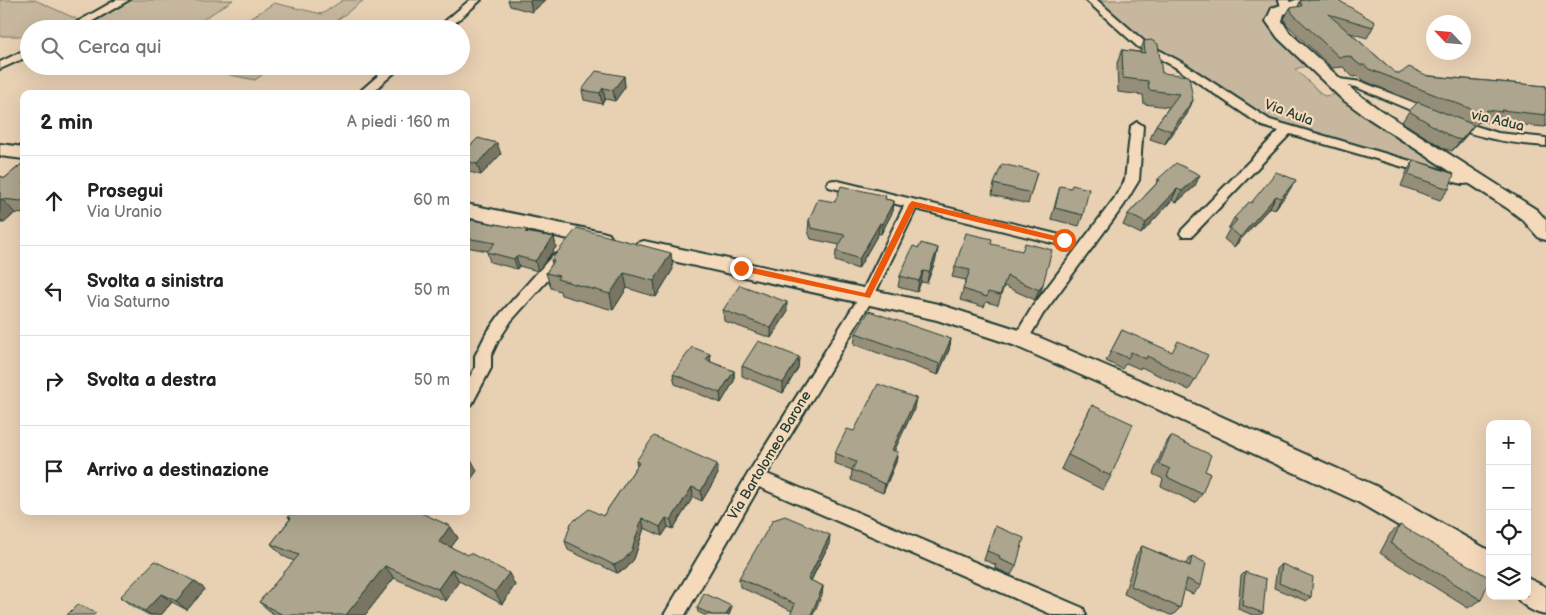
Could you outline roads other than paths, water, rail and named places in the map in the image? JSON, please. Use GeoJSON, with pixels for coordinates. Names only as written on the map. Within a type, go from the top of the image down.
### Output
{"type":"FeatureCollection","features":[{"type":"Feature","properties":{"kind":"main road"},"geometry":{"type":"LineString","coordinates":[[1311,0],[1285,4],[1277,11],[1274,21],[1283,35],[1331,81],[1374,114],[1530,214],[1546,233]]}},
{"type":"Feature","properties":{"kind":"main road"},"geometry":{"type":"LineString","coordinates":[[0,150],[20,152]]}},
{"type":"Feature","properties":{"kind":"main road"},"geometry":{"type":"LineString","coordinates":[[470,211],[938,312],[1021,339],[1150,395],[1367,494],[1486,564]]}},
{"type":"Feature","properties":{"kind":"main road"},"geometry":{"type":"LineString","coordinates":[[1531,593],[1546,603]]}},
{"type":"Feature","properties":{"kind":"street"},"geometry":{"type":"LineString","coordinates":[[87,20],[124,0]]}},
{"type":"Feature","properties":{"kind":"street"},"geometry":{"type":"LineString","coordinates":[[452,20],[476,0]]}},
{"type":"Feature","properties":{"kind":"street","name":"Via Aula"},"geometry":{"type":"LineString","coordinates":[[1091,0],[1142,45],[1179,65],[1266,123],[1462,180],[1477,179]]}},
{"type":"Feature","properties":{"kind":"street"},"geometry":{"type":"LineString","coordinates":[[0,66],[20,56]]}},
{"type":"Feature","properties":{"kind":"street"},"geometry":{"type":"LineString","coordinates":[[368,90],[385,75]]}},
{"type":"Feature","properties":{"kind":"street","name":"via Adua"},"geometry":{"type":"LineString","coordinates":[[1331,81],[1358,84],[1471,131],[1500,138],[1546,142]]}},
{"type":"Feature","properties":{"kind":"street"},"geometry":{"type":"LineString","coordinates":[[1021,339],[1038,310],[1119,202],[1132,180],[1137,126]]}},
{"type":"Feature","properties":{"kind":"street"},"geometry":{"type":"LineString","coordinates":[[1187,233],[1286,130]]}},
{"type":"Feature","properties":{"kind":"street"},"geometry":{"type":"LineString","coordinates":[[834,184],[1064,240]]}},
{"type":"Feature","properties":{"kind":"street","name":"Via Bartolomeo Barone"},"geometry":{"type":"LineString","coordinates":[[674,615],[755,477],[867,296],[912,204]]}},
{"type":"Feature","properties":{"kind":"street"},"geometry":{"type":"LineString","coordinates":[[470,392],[483,368],[482,356],[491,338],[506,317],[548,272],[577,233]]}},
{"type":"Feature","properties":{"kind":"street"},"geometry":{"type":"LineString","coordinates":[[755,477],[1076,615]]}}]}
